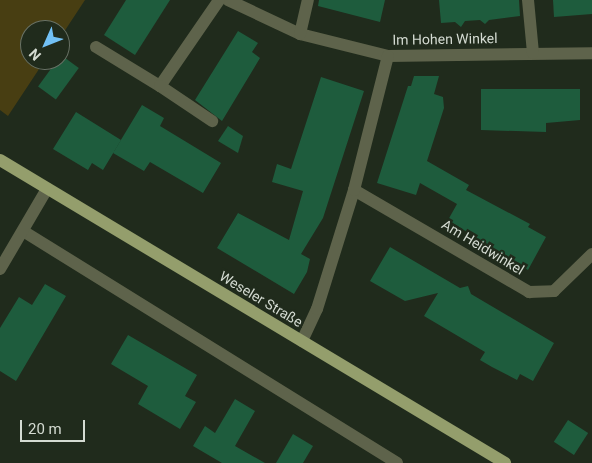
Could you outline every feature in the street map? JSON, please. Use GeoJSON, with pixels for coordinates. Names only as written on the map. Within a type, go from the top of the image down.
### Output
{"type":"FeatureCollection","features":[{"type":"Feature","properties":{"kind":"main road","name":"Weseler Straße"},"geometry":{"type":"LineString","coordinates":[[0,160],[506,463]]}},
{"type":"Feature","properties":{"kind":"street"},"geometry":{"type":"LineString","coordinates":[[160,86],[219,0]]}},
{"type":"Feature","properties":{"kind":"street","name":"Im Hohen Winkel"},"geometry":{"type":"LineString","coordinates":[[228,0],[300,34],[388,56],[592,53]]}},
{"type":"Feature","properties":{"kind":"street"},"geometry":{"type":"LineString","coordinates":[[300,34],[308,0]]}},
{"type":"Feature","properties":{"kind":"street"},"geometry":{"type":"LineString","coordinates":[[528,0],[533,53]]}},
{"type":"Feature","properties":{"kind":"street"},"geometry":{"type":"LineString","coordinates":[[96,47],[160,86],[212,121]]}},
{"type":"Feature","properties":{"kind":"street"},"geometry":{"type":"LineString","coordinates":[[302,341],[317,309],[354,190],[388,56]]}},
{"type":"Feature","properties":{"kind":"street"},"geometry":{"type":"LineString","coordinates":[[0,269],[47,189]]}},
{"type":"Feature","properties":{"kind":"street","name":"Am Heidwinkel"},"geometry":{"type":"LineString","coordinates":[[354,190],[529,292],[554,291],[592,254]]}},
{"type":"Feature","properties":{"kind":"street"},"geometry":{"type":"LineString","coordinates":[[22,231],[397,463]]}},
{"type":"Feature","properties":{"kind":"shaded area"},"geometry":{"type":"Polygon","coordinates":[[[0,0],[85,0],[70,23],[70,20],[20,20],[20,70],[38,70],[8,116],[0,110],[0,0]]]}},
{"type":"Feature","properties":{"kind":"building"},"geometry":{"type":"Polygon","coordinates":[[[126,0],[170,0],[135,55],[104,35],[126,0]]]}},
{"type":"Feature","properties":{"kind":"building"},"geometry":{"type":"Polygon","coordinates":[[[319,0],[385,0],[380,22],[318,6],[319,0]]]}},
{"type":"Feature","properties":{"kind":"building"},"geometry":{"type":"Polygon","coordinates":[[[439,0],[519,0],[520,16],[489,20],[485,24],[480,20],[465,21],[461,27],[455,22],[441,23],[439,0]]]}},
{"type":"Feature","properties":{"kind":"building"},"geometry":{"type":"Polygon","coordinates":[[[553,0],[592,0],[592,14],[554,17],[553,0]]]}},
{"type":"Feature","properties":{"kind":"building"},"geometry":{"type":"Polygon","coordinates":[[[238,31],[258,43],[252,52],[260,58],[222,121],[195,100],[238,31]]]}},
{"type":"Feature","properties":{"kind":"building"},"geometry":{"type":"Polygon","coordinates":[[[70,62],[79,68],[56,99],[38,87],[50,70],[70,70],[70,62]]]}},
{"type":"Feature","properties":{"kind":"building"},"geometry":{"type":"Polygon","coordinates":[[[414,76],[439,76],[434,94],[443,97],[444,108],[427,161],[469,185],[466,190],[530,224],[528,227],[546,237],[528,270],[448,220],[457,204],[420,183],[416,195],[377,183],[408,86],[411,86],[414,76]]]}},
{"type":"Feature","properties":{"kind":"building"},"geometry":{"type":"Polygon","coordinates":[[[321,77],[364,91],[323,218],[301,254],[310,259],[307,272],[294,294],[217,248],[238,213],[289,240],[303,191],[272,182],[277,164],[291,169],[321,77]]]}},
{"type":"Feature","properties":{"kind":"building"},"geometry":{"type":"Polygon","coordinates":[[[481,89],[580,89],[580,120],[546,123],[546,132],[481,130],[481,89]]]}},
{"type":"Feature","properties":{"kind":"building"},"geometry":{"type":"Polygon","coordinates":[[[142,105],[164,118],[160,126],[221,163],[203,193],[150,162],[144,171],[113,153],[142,105]]]}},
{"type":"Feature","properties":{"kind":"building"},"geometry":{"type":"Polygon","coordinates":[[[76,112],[121,140],[103,170],[92,163],[88,170],[53,149],[76,112]]]}},
{"type":"Feature","properties":{"kind":"building"},"geometry":{"type":"Polygon","coordinates":[[[228,126],[243,136],[238,153],[218,141],[228,126]]]}},
{"type":"Feature","properties":{"kind":"building"},"geometry":{"type":"Polygon","coordinates":[[[390,247],[460,288],[468,286],[471,294],[554,343],[533,381],[520,374],[517,380],[480,360],[485,352],[424,316],[438,293],[405,301],[370,281],[390,247]]]}},
{"type":"Feature","properties":{"kind":"building"},"geometry":{"type":"Polygon","coordinates":[[[45,284],[66,296],[16,381],[0,371],[0,328],[19,297],[32,305],[45,284]]]}},
{"type":"Feature","properties":{"kind":"building"},"geometry":{"type":"Polygon","coordinates":[[[128,335],[197,375],[185,396],[196,402],[180,429],[138,404],[148,386],[111,364],[128,335]]]}},
{"type":"Feature","properties":{"kind":"building"},"geometry":{"type":"Polygon","coordinates":[[[235,399],[255,411],[235,446],[265,463],[222,463],[193,446],[205,426],[215,433],[235,399]]]}},
{"type":"Feature","properties":{"kind":"building"},"geometry":{"type":"Polygon","coordinates":[[[568,420],[588,433],[574,455],[554,442],[568,420]]]}},
{"type":"Feature","properties":{"kind":"building"},"geometry":{"type":"Polygon","coordinates":[[[293,434],[313,446],[303,463],[276,463],[293,434]]]}}]}
